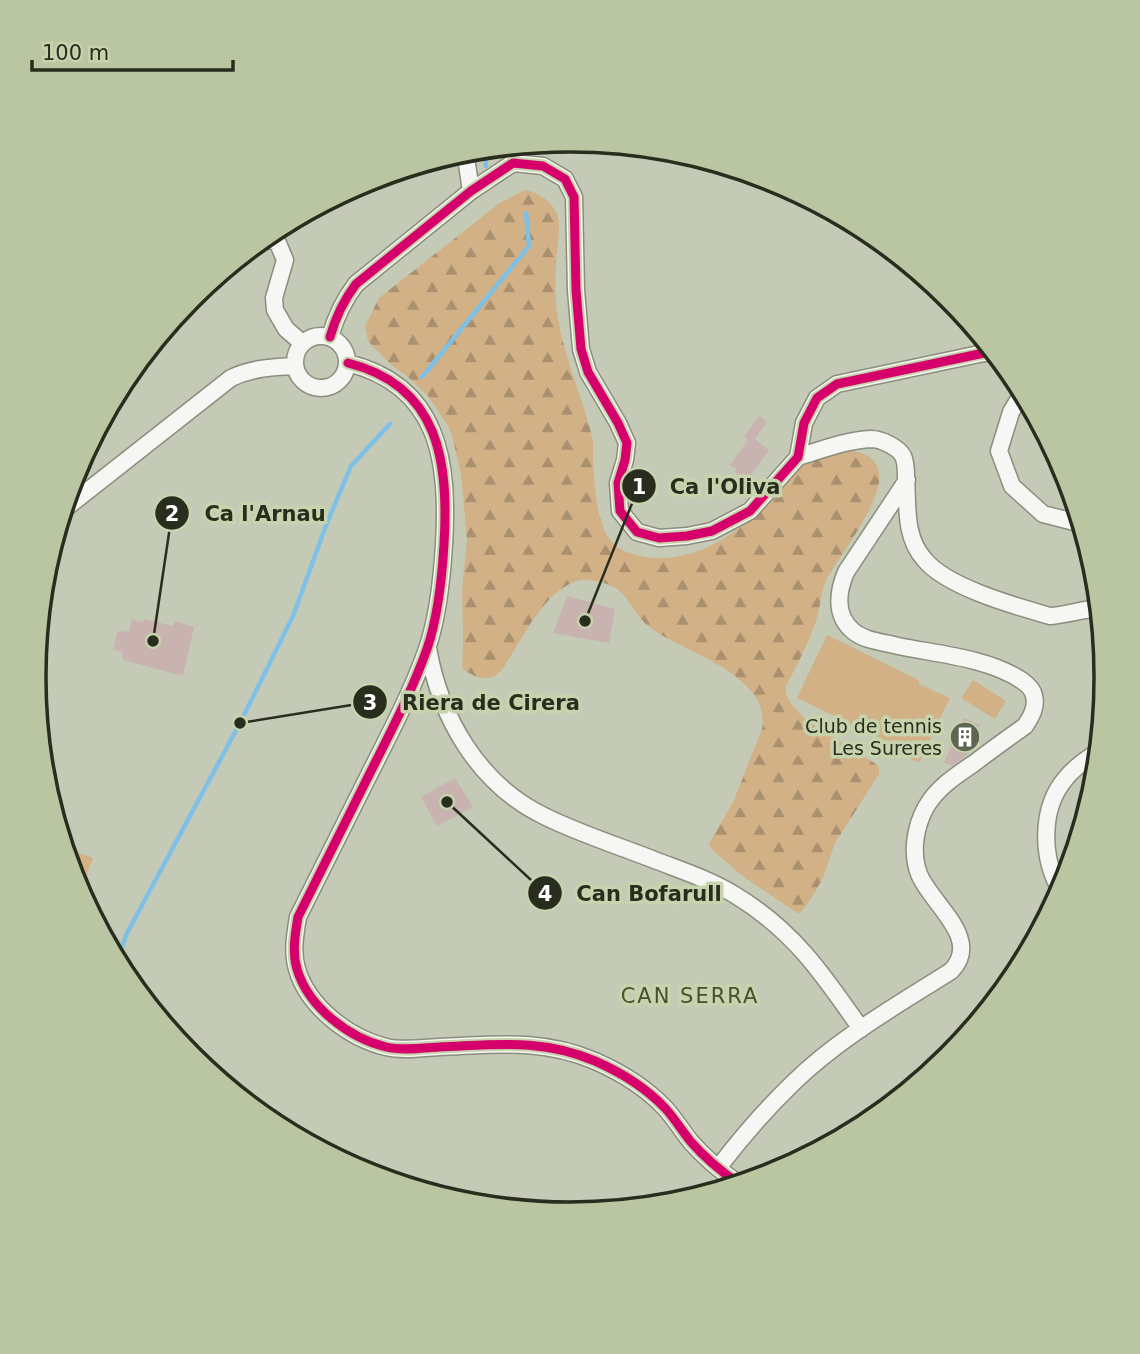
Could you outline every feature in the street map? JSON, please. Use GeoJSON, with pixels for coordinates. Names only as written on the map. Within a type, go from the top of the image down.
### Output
{"type":"FeatureCollection","features":[{"type":"Feature","properties":{"kind":"street"},"geometry":{"type":"LineString","coordinates":[[467,163],[471,191]]}},
{"type":"Feature","properties":{"kind":"street"},"geometry":{"type":"LineString","coordinates":[[330,337],[336,315],[356,284],[471,191],[513,163],[543,166],[565,179],[574,197],[576,290],[582,349],[588,372],[627,443],[618,483],[620,511],[637,532],[659,538],[712,531],[750,511],[798,457],[804,423],[817,398],[837,384],[982,353]]}},
{"type":"Feature","properties":{"kind":"street"},"geometry":{"type":"LineString","coordinates":[[277,242],[285,260],[274,298],[275,310],[286,329],[302,343]]}},
{"type":"Feature","properties":{"kind":"street"},"geometry":{"type":"LineString","coordinates":[[314,336],[330,337],[343,346],[348,363],[346,369],[340,381],[331,386],[312,386],[302,380],[295,366],[296,355],[302,343],[314,336]]}},
{"type":"Feature","properties":{"kind":"street"},"geometry":{"type":"LineString","coordinates":[[348,363],[379,373],[403,391],[415,402],[436,440],[443,467],[445,490],[441,585],[428,648],[404,706],[298,917],[295,956],[304,986],[315,1001],[340,1024],[355,1034],[387,1047],[520,1044],[564,1050],[598,1062],[648,1093],[664,1108],[691,1142],[729,1177]]}},
{"type":"Feature","properties":{"kind":"street"},"geometry":{"type":"LineString","coordinates":[[76,500],[231,378],[252,370],[295,366]]}},
{"type":"Feature","properties":{"kind":"street"},"geometry":{"type":"LineString","coordinates":[[1016,403],[999,451],[1012,486],[1043,514],[1071,521]]}},
{"type":"Feature","properties":{"kind":"street"},"geometry":{"type":"LineString","coordinates":[[798,457],[838,445],[873,439],[896,448],[905,458],[910,535],[922,558],[933,570],[969,588],[1050,616],[1090,610]]}},
{"type":"Feature","properties":{"kind":"street"},"geometry":{"type":"LineString","coordinates":[[718,1168],[793,1082],[820,1059],[892,1006],[951,971],[958,964],[961,945],[958,935],[951,920],[919,875],[915,857],[918,825],[926,806],[941,787],[1025,726],[1035,707],[1032,690],[1000,669],[967,659],[871,640],[855,633],[846,624],[840,613],[840,586],[846,572],[906,480]]}},
{"type":"Feature","properties":{"kind":"street"},"geometry":{"type":"LineString","coordinates":[[428,648],[438,688],[460,737],[475,760],[503,789],[541,815],[707,880],[752,906],[807,954],[861,1029]]}},
{"type":"Feature","properties":{"kind":"street"},"geometry":{"type":"LineString","coordinates":[[1054,879],[1046,840],[1052,801],[1063,780],[1087,759]]}},
{"type":"Feature","properties":{"kind":"green space"},"geometry":{"type":"Polygon","coordinates":[[[525,190],[548,201],[557,214],[559,232],[555,286],[558,319],[592,436],[600,519],[616,546],[630,553],[654,558],[695,552],[720,541],[759,513],[795,473],[820,454],[850,450],[861,453],[875,463],[879,477],[876,495],[825,583],[815,624],[786,686],[788,698],[795,709],[823,731],[869,759],[879,767],[879,774],[835,843],[823,878],[799,914],[745,878],[712,850],[709,844],[734,800],[762,729],[762,711],[754,695],[725,669],[655,631],[616,589],[607,584],[582,580],[564,587],[546,603],[498,673],[483,678],[462,668],[462,589],[467,540],[461,475],[452,435],[428,396],[368,341],[365,326],[379,298],[501,202],[525,190]]]}},
{"type":"Feature","properties":{"kind":"green space"},"geometry":{"type":"Polygon","coordinates":[[[827,635],[950,698],[919,763],[888,748],[890,743],[797,698],[827,635]]]}},
{"type":"Feature","properties":{"kind":"green space"},"geometry":{"type":"Polygon","coordinates":[[[973,680],[1006,701],[995,719],[961,698],[973,680]]]}},
{"type":"Feature","properties":{"kind":"green space"},"geometry":{"type":"Polygon","coordinates":[[[75,851],[93,858],[85,879],[75,851]]]}},
{"type":"Feature","properties":{"kind":"building"},"geometry":{"type":"Polygon","coordinates":[[[759,416],[767,422],[755,439],[769,450],[747,481],[730,465],[748,440],[744,437],[759,416]]]}},
{"type":"Feature","properties":{"kind":"building"},"geometry":{"type":"Polygon","coordinates":[[[567,596],[615,609],[609,643],[553,633],[567,596]]]}},
{"type":"Feature","properties":{"kind":"building"},"geometry":{"type":"Polygon","coordinates":[[[132,619],[173,626],[174,621],[194,627],[183,676],[123,660],[122,651],[113,650],[118,631],[129,632],[132,619]]]}},
{"type":"Feature","properties":{"kind":"building","name":"Club de tennis Les Sureres"},"geometry":{"type":"Polygon","coordinates":[[[964,718],[980,725],[967,755],[952,766],[944,762],[964,718]]]}},
{"type":"Feature","properties":{"kind":"building"},"geometry":{"type":"Polygon","coordinates":[[[455,778],[473,807],[437,826],[421,797],[455,778]]]}},
{"type":"Feature","properties":{"kind":"waterway"},"geometry":{"type":"LineString","coordinates":[[485,160],[486,166]]}},
{"type":"Feature","properties":{"kind":"waterway"},"geometry":{"type":"LineString","coordinates":[[422,377],[529,246],[526,213]]}},
{"type":"Feature","properties":{"kind":"waterway"},"geometry":{"type":"LineString","coordinates":[[122,948],[126,935],[240,723],[293,616],[351,466],[390,424]]}},
{"type":"Feature","properties":{"kind":"cycle path"},"geometry":{"type":"LineString","coordinates":[[330,337],[340,309],[356,284],[471,191],[513,163],[543,166],[565,179],[574,197],[576,290],[581,349],[588,372],[627,443],[618,483],[620,511],[637,532],[659,538],[712,531],[750,511],[798,457],[804,423],[817,398],[837,384],[982,353]]}},
{"type":"Feature","properties":{"kind":"cycle path"},"geometry":{"type":"LineString","coordinates":[[348,363],[379,374],[403,390],[420,409],[432,432],[440,457],[444,485],[443,557],[434,624],[421,666],[298,917],[295,956],[302,983],[310,996],[332,1019],[358,1036],[386,1047],[406,1049],[479,1045],[537,1046],[595,1061],[650,1094],[665,1108],[702,1154],[729,1177]]}},
{"type":"Feature","properties":{"kind":"place","name":"Ca l'Oliva"},"geometry":{"type":"Point","coordinates":[585,621]}},
{"type":"Feature","properties":{"kind":"place","name":"Ca l'Arnau"},"geometry":{"type":"Point","coordinates":[153,641]}},
{"type":"Feature","properties":{"kind":"place","name":"Riera de Cirera"},"geometry":{"type":"Point","coordinates":[240,723]}},
{"type":"Feature","properties":{"kind":"place","name":"Club de tennis Les Sureres"},"geometry":{"type":"Point","coordinates":[965,737]}},
{"type":"Feature","properties":{"kind":"place","name":"Can Bofarull"},"geometry":{"type":"Point","coordinates":[447,802]}},
{"type":"Feature","properties":{"kind":"district","name":"CAN SERRA"},"geometry":{"type":"Point","coordinates":[690,996]}}]}
